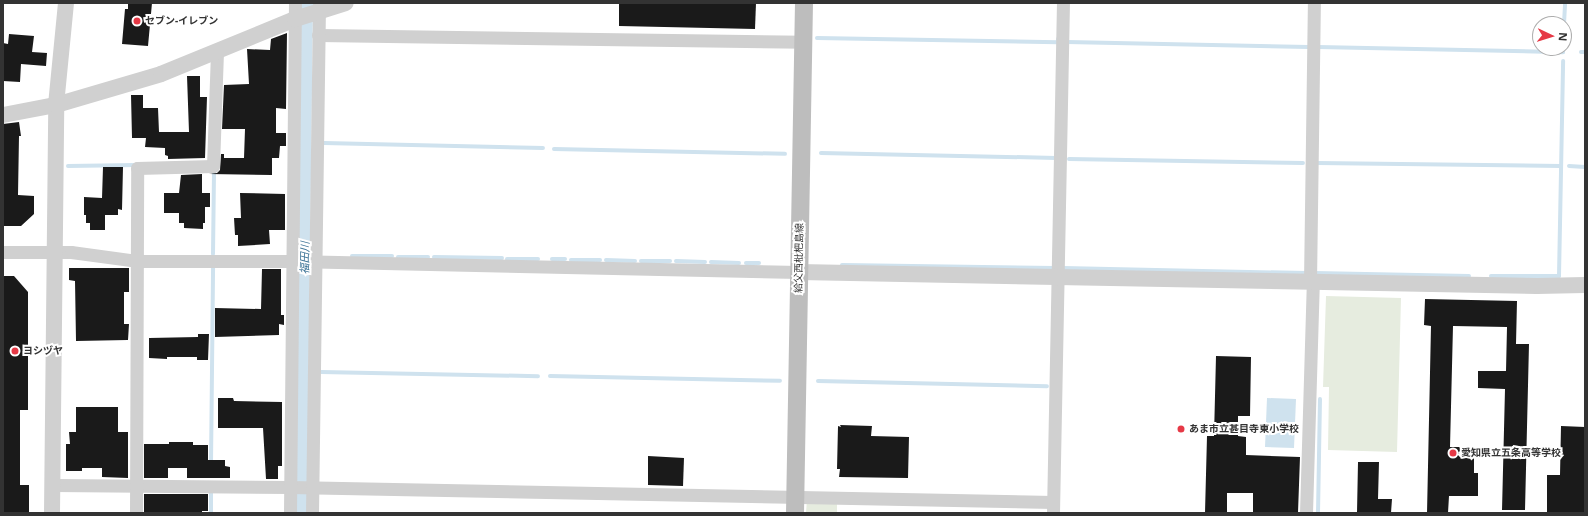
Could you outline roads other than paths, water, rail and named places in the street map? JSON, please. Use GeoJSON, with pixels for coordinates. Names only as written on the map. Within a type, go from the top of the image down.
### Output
{"type":"FeatureCollection","features":[{"type":"Feature","properties":{"kind":"main road","name":"給父西枇杷島線"},"geometry":{"type":"LineString","coordinates":[[795,505],[804,3]]}},
{"type":"Feature","properties":{"kind":"street"},"geometry":{"type":"LineString","coordinates":[[52,513],[56,105],[66,3]]}},
{"type":"Feature","properties":{"kind":"street"},"geometry":{"type":"LineString","coordinates":[[290,513],[295,3]]}},
{"type":"Feature","properties":{"kind":"street"},"geometry":{"type":"LineString","coordinates":[[3,115],[56,105],[161,74],[317,9],[346,3]]}},
{"type":"Feature","properties":{"kind":"street"},"geometry":{"type":"LineString","coordinates":[[53,485],[290,487],[795,505],[1053,507],[1063,3]]}},
{"type":"Feature","properties":{"kind":"street"},"geometry":{"type":"LineString","coordinates":[[1306,513],[1311,282],[1314,3]]}},
{"type":"Feature","properties":{"kind":"street"},"geometry":{"type":"LineString","coordinates":[[312,513],[311,488],[318,35],[317,9]]}},
{"type":"Feature","properties":{"kind":"street"},"geometry":{"type":"LineString","coordinates":[[318,35],[804,42]]}},
{"type":"Feature","properties":{"kind":"street"},"geometry":{"type":"LineString","coordinates":[[136,513],[138,168],[213,166],[217,51]]}},
{"type":"Feature","properties":{"kind":"street"},"geometry":{"type":"LineString","coordinates":[[3,252],[55,252],[138,261],[292,261],[1311,282],[1537,286],[1585,285]]}},
{"type":"Feature","properties":{"kind":"water","name":"福田川"},"geometry":{"type":"Polygon","coordinates":[[[300,3],[313,3],[307,513],[295,513],[300,3]]]}},
{"type":"Feature","properties":{"kind":"water"},"geometry":{"type":"Polygon","coordinates":[[[1267,398],[1296,399],[1294,448],[1265,447],[1267,398]]]}},
{"type":"Feature","properties":{"kind":"waterway"},"geometry":{"type":"LineString","coordinates":[[1564,16],[1565,3]]}},
{"type":"Feature","properties":{"kind":"waterway"},"geometry":{"type":"LineString","coordinates":[[817,38],[1058,42],[1058,39]]}},
{"type":"Feature","properties":{"kind":"waterway"},"geometry":{"type":"LineString","coordinates":[[1067,42],[1308,47]]}},
{"type":"Feature","properties":{"kind":"waterway"},"geometry":{"type":"LineString","coordinates":[[1318,47],[1532,51]]}},
{"type":"Feature","properties":{"kind":"waterway"},"geometry":{"type":"LineString","coordinates":[[1491,276],[1559,276],[1563,61]]}},
{"type":"Feature","properties":{"kind":"waterway"},"geometry":{"type":"LineString","coordinates":[[324,143],[543,148]]}},
{"type":"Feature","properties":{"kind":"waterway"},"geometry":{"type":"LineString","coordinates":[[554,149],[785,154]]}},
{"type":"Feature","properties":{"kind":"waterway"},"geometry":{"type":"LineString","coordinates":[[821,153],[1056,158]]}},
{"type":"Feature","properties":{"kind":"waterway"},"geometry":{"type":"LineString","coordinates":[[1069,159],[1303,163]]}},
{"type":"Feature","properties":{"kind":"waterway"},"geometry":{"type":"LineString","coordinates":[[1317,163],[1561,166]]}},
{"type":"Feature","properties":{"kind":"waterway"},"geometry":{"type":"LineString","coordinates":[[68,166],[136,165]]}},
{"type":"Feature","properties":{"kind":"waterway"},"geometry":{"type":"LineString","coordinates":[[1569,166],[1585,167]]}},
{"type":"Feature","properties":{"kind":"waterway"},"geometry":{"type":"LineString","coordinates":[[213,254],[214,170]]}},
{"type":"Feature","properties":{"kind":"waterway"},"geometry":{"type":"LineString","coordinates":[[352,256],[392,256]]}},
{"type":"Feature","properties":{"kind":"waterway"},"geometry":{"type":"LineString","coordinates":[[398,257],[428,257]]}},
{"type":"Feature","properties":{"kind":"waterway"},"geometry":{"type":"LineString","coordinates":[[434,257],[502,258]]}},
{"type":"Feature","properties":{"kind":"waterway"},"geometry":{"type":"LineString","coordinates":[[507,259],[538,259]]}},
{"type":"Feature","properties":{"kind":"waterway"},"geometry":{"type":"LineString","coordinates":[[552,259],[565,259]]}},
{"type":"Feature","properties":{"kind":"waterway"},"geometry":{"type":"LineString","coordinates":[[571,260],[600,260]]}},
{"type":"Feature","properties":{"kind":"waterway"},"geometry":{"type":"LineString","coordinates":[[606,260],[635,261]]}},
{"type":"Feature","properties":{"kind":"waterway"},"geometry":{"type":"LineString","coordinates":[[641,261],[670,261]]}},
{"type":"Feature","properties":{"kind":"waterway"},"geometry":{"type":"LineString","coordinates":[[676,261],[705,262]]}},
{"type":"Feature","properties":{"kind":"waterway"},"geometry":{"type":"LineString","coordinates":[[711,262],[739,263]]}},
{"type":"Feature","properties":{"kind":"waterway"},"geometry":{"type":"LineString","coordinates":[[746,263],[759,263]]}},
{"type":"Feature","properties":{"kind":"waterway"},"geometry":{"type":"LineString","coordinates":[[842,265],[1054,268],[1054,266]]}},
{"type":"Feature","properties":{"kind":"waterway"},"geometry":{"type":"LineString","coordinates":[[211,465],[213,268]]}},
{"type":"Feature","properties":{"kind":"waterway"},"geometry":{"type":"LineString","coordinates":[[1063,268],[1307,273]]}},
{"type":"Feature","properties":{"kind":"waterway"},"geometry":{"type":"LineString","coordinates":[[1314,273],[1469,276]]}},
{"type":"Feature","properties":{"kind":"waterway"},"geometry":{"type":"LineString","coordinates":[[321,372],[538,376]]}},
{"type":"Feature","properties":{"kind":"waterway"},"geometry":{"type":"LineString","coordinates":[[550,376],[780,381]]}},
{"type":"Feature","properties":{"kind":"waterway"},"geometry":{"type":"LineString","coordinates":[[818,381],[1047,386]]}},
{"type":"Feature","properties":{"kind":"waterway"},"geometry":{"type":"LineString","coordinates":[[1318,513],[1320,399]]}},
{"type":"Feature","properties":{"kind":"waterway"},"geometry":{"type":"LineString","coordinates":[[211,491],[211,513]]}},
{"type":"Feature","properties":{"kind":"place","name":"セブン-イレブン"},"geometry":{"type":"Point","coordinates":[137,21]}},
{"type":"Feature","properties":{"kind":"place","name":"ヨシヅヤ"},"geometry":{"type":"Point","coordinates":[15,351]}},
{"type":"Feature","properties":{"kind":"place","name":"あま市立甚目寺東小学校"},"geometry":{"type":"Point","coordinates":[1181,429]}},
{"type":"Feature","properties":{"kind":"place","name":"愛知県立五条高等学校"},"geometry":{"type":"Point","coordinates":[1453,453]}}]}
